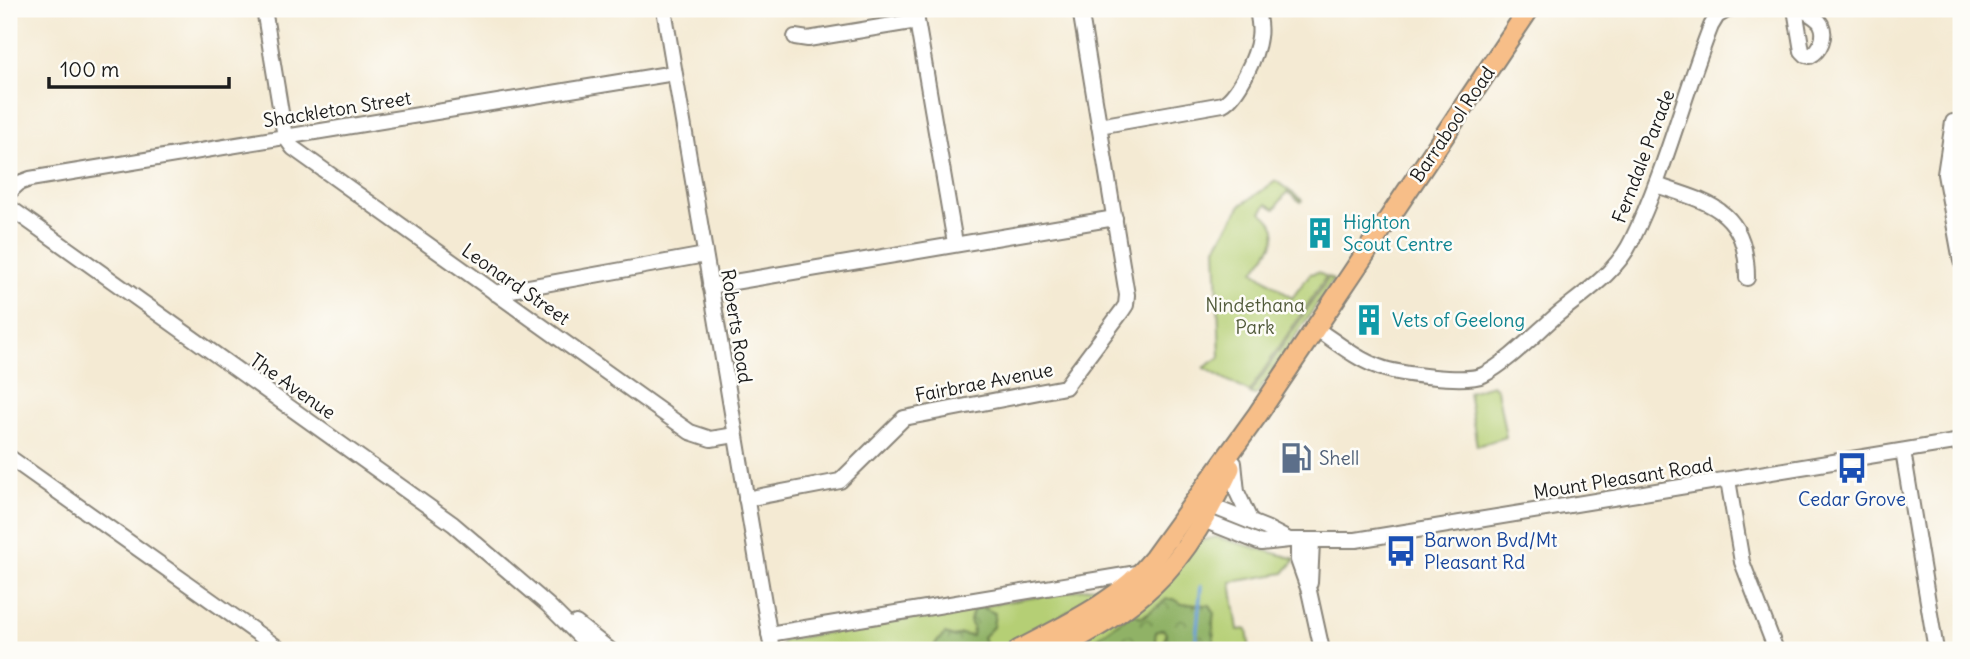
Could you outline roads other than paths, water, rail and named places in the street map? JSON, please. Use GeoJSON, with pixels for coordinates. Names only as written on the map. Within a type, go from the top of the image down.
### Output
{"type":"FeatureCollection","features":[{"type":"Feature","properties":{"kind":"main road","name":"Barrabool Road"},"geometry":{"type":"LineString","coordinates":[[1057,650],[1113,617],[1146,592],[1173,564],[1258,414],[1529,9]]}},
{"type":"Feature","properties":{"kind":"main road","name":"Barrabool Road"},"geometry":{"type":"LineString","coordinates":[[1019,650],[1108,598],[1143,572],[1202,510],[1234,462],[1258,414]]}},
{"type":"Feature","properties":{"kind":"street"},"geometry":{"type":"LineString","coordinates":[[264,9],[285,137]]}},
{"type":"Feature","properties":{"kind":"street","name":"Roberts Road"},"geometry":{"type":"LineString","coordinates":[[664,9],[772,650]]}},
{"type":"Feature","properties":{"kind":"street","name":"Fairbrae Avenue"},"geometry":{"type":"LineString","coordinates":[[746,499],[840,481],[904,418],[1065,387],[1126,305],[1127,295],[1080,9]]}},
{"type":"Feature","properties":{"kind":"street"},"geometry":{"type":"LineString","coordinates":[[1099,126],[1223,104],[1230,100],[1237,93],[1257,46],[1260,27],[1257,9]]}},
{"type":"Feature","properties":{"kind":"street","name":"Ferndale Parade"},"geometry":{"type":"LineString","coordinates":[[1315,328],[1385,369],[1462,379],[1486,374],[1612,268],[1632,240],[1656,185],[1709,30],[1715,19],[1729,9]]}},
{"type":"Feature","properties":{"kind":"street"},"geometry":{"type":"LineString","coordinates":[[1795,9],[1802,51],[1810,56],[1816,53],[1822,42],[1822,27],[1818,20],[1802,9]]}},
{"type":"Feature","properties":{"kind":"street"},"geometry":{"type":"LineString","coordinates":[[795,37],[808,40],[916,15],[955,243]]}},
{"type":"Feature","properties":{"kind":"street","name":"Shackleton Street"},"geometry":{"type":"LineString","coordinates":[[9,192],[19,183],[30,179],[674,73]]}},
{"type":"Feature","properties":{"kind":"street"},"geometry":{"type":"LineString","coordinates":[[1953,122],[1945,174],[1961,261]]}},
{"type":"Feature","properties":{"kind":"street","name":"Leonard Street"},"geometry":{"type":"LineString","coordinates":[[285,137],[308,160],[690,432],[711,439],[735,435]]}},
{"type":"Feature","properties":{"kind":"street"},"geometry":{"type":"LineString","coordinates":[[1656,185],[1708,203],[1731,219],[1739,234],[1747,266],[1747,278]]}},
{"type":"Feature","properties":{"kind":"street","name":"The Avenue"},"geometry":{"type":"LineString","coordinates":[[9,207],[453,524],[548,605],[593,650]]}},
{"type":"Feature","properties":{"kind":"street"},"geometry":{"type":"LineString","coordinates":[[710,286],[1115,218]]}},
{"type":"Feature","properties":{"kind":"street"},"geometry":{"type":"LineString","coordinates":[[495,293],[705,255]]}},
{"type":"Feature","properties":{"kind":"street","name":"Mount Pleasant Road"},"geometry":{"type":"LineString","coordinates":[[1202,510],[1261,543],[1388,536],[1961,441]]}},
{"type":"Feature","properties":{"kind":"street"},"geometry":{"type":"LineString","coordinates":[[1903,450],[1936,650]]}},
{"type":"Feature","properties":{"kind":"street"},"geometry":{"type":"LineString","coordinates":[[9,457],[281,650]]}},
{"type":"Feature","properties":{"kind":"street"},"geometry":{"type":"LineString","coordinates":[[1234,462],[1237,492],[1251,522]]}},
{"type":"Feature","properties":{"kind":"street"},"geometry":{"type":"LineString","coordinates":[[1728,480],[1742,562],[1776,650]]}},
{"type":"Feature","properties":{"kind":"street","name":"Mount Pleasant Road"},"geometry":{"type":"LineString","coordinates":[[1202,510],[1251,522],[1300,541]]}},
{"type":"Feature","properties":{"kind":"street"},"geometry":{"type":"LineString","coordinates":[[1300,541],[1298,560],[1309,591],[1322,650]]}},
{"type":"Feature","properties":{"kind":"street"},"geometry":{"type":"LineString","coordinates":[[769,634],[1143,572]]}},
{"type":"Feature","properties":{"kind":"street"},"geometry":{"type":"LineString","coordinates":[[1103,578],[1111,579],[1116,584],[1108,598]]}},
{"type":"Feature","properties":{"kind":"street","name":"The Avenue"},"geometry":{"type":"LineString","coordinates":[[548,605],[610,650]]}},
{"type":"Feature","properties":{"kind":"waterway"},"geometry":{"type":"LineString","coordinates":[[1195,650],[1201,586]]}},
{"type":"Feature","properties":{"kind":"place","name":"Highton Scout Centre"},"geometry":{"type":"Point","coordinates":[1320,233]}},
{"type":"Feature","properties":{"kind":"place","name":"Vets of Geelong"},"geometry":{"type":"Point","coordinates":[1369,320]}},
{"type":"Feature","properties":{"kind":"place","name":"Shell"},"geometry":{"type":"Point","coordinates":[1296,458]}},
{"type":"Feature","properties":{"kind":"place","name":"Cedar Grove"},"geometry":{"type":"Point","coordinates":[1852,468]}},
{"type":"Feature","properties":{"kind":"place","name":"Barwon Bvd/Mt Pleasant Rd"},"geometry":{"type":"Point","coordinates":[1401,551]}},
{"type":"Feature","properties":{"kind":"park label","name":"Nindethana Park"},"geometry":{"type":"Point","coordinates":[1255,316]}}]}
